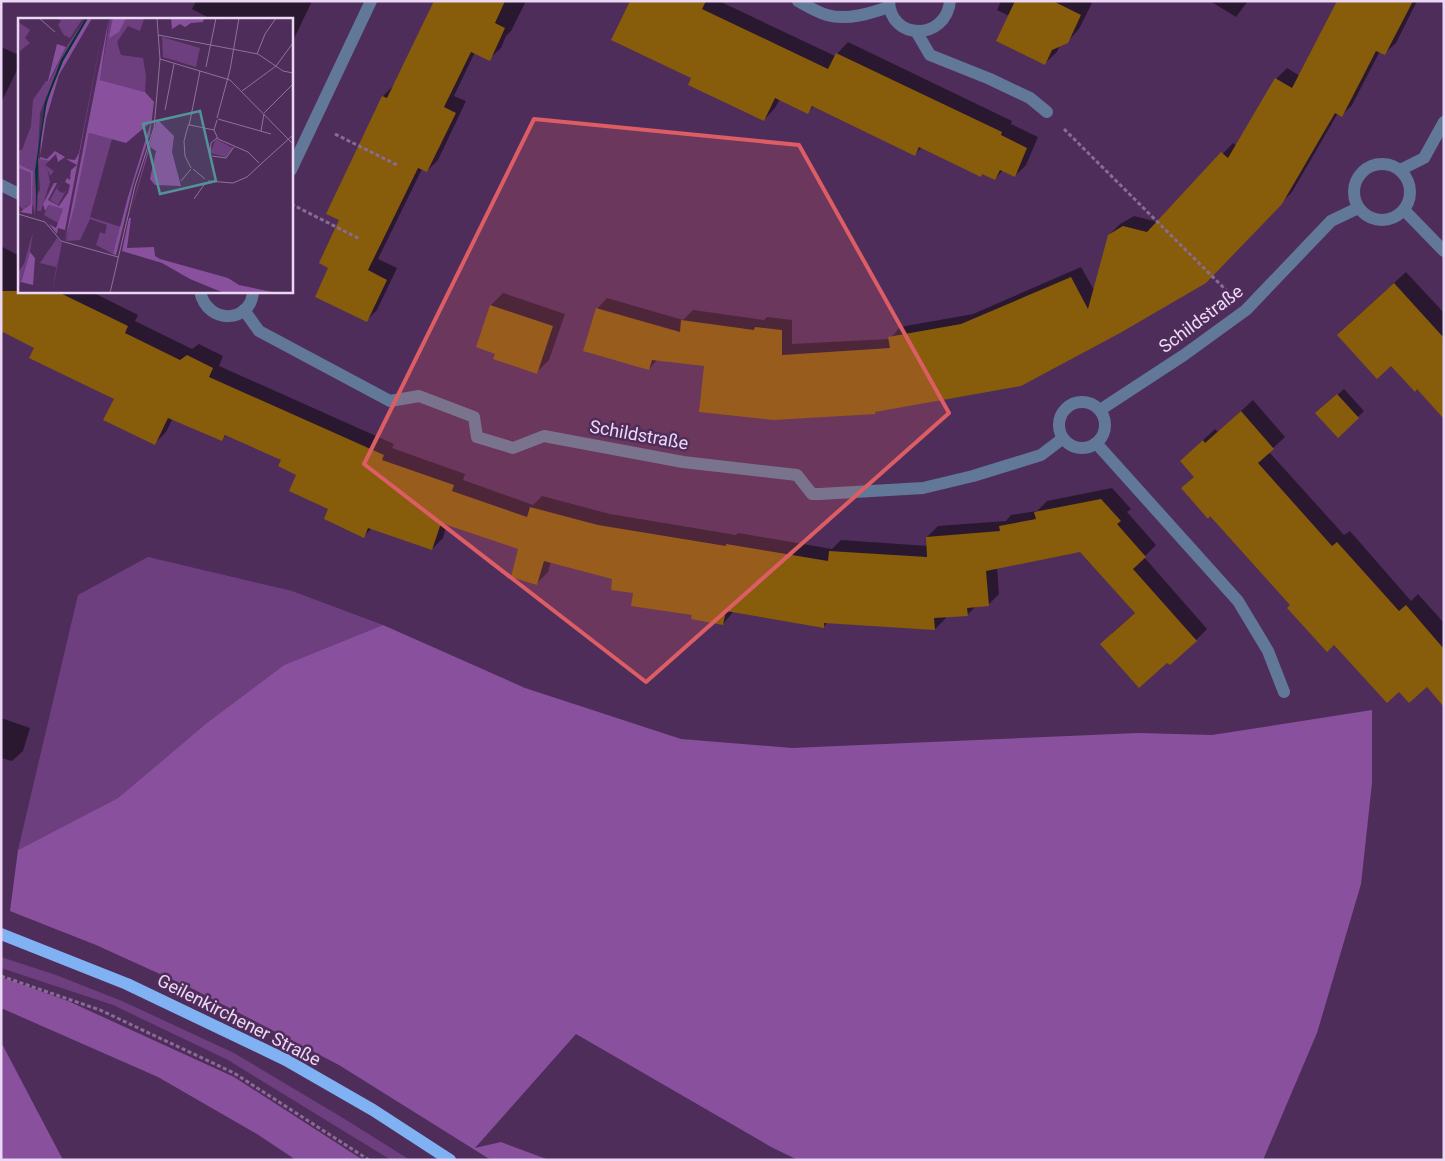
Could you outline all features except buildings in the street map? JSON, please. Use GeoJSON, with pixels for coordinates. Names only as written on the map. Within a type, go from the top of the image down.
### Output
{"type":"FeatureCollection","features":[{"type":"Feature","properties":{"kind":"main road","name":"Geilenkirchener Straße"},"geometry":{"type":"LineString","coordinates":[[1,934],[128,984],[286,1060],[373,1110],[450,1160]]}},
{"type":"Feature","properties":{"kind":"street"},"geometry":{"type":"LineString","coordinates":[[292,168],[371,1]]}},
{"type":"Feature","properties":{"kind":"street"},"geometry":{"type":"LineString","coordinates":[[798,1],[827,15],[848,16],[868,14],[889,4],[893,16],[899,23],[907,29],[916,31],[928,30],[939,24],[947,15],[950,1]]}},
{"type":"Feature","properties":{"kind":"street"},"geometry":{"type":"LineString","coordinates":[[916,31],[930,55],[990,78],[1030,98],[1047,112]]}},
{"type":"Feature","properties":{"kind":"street"},"geometry":{"type":"LineString","coordinates":[[1400,170],[1424,158],[1444,122]]}},
{"type":"Feature","properties":{"kind":"street"},"geometry":{"type":"LineString","coordinates":[[1388,164],[1400,170],[1407,179],[1410,190],[1409,201],[1404,210],[1393,218],[1380,220],[1368,216],[1358,208],[1354,195],[1356,182],[1363,171],[1375,165],[1388,164]]}},
{"type":"Feature","properties":{"kind":"street"},"geometry":{"type":"LineString","coordinates":[[1,184],[18,193]]}},
{"type":"Feature","properties":{"kind":"street","name":"Schildstraße"},"geometry":{"type":"LineString","coordinates":[[1100,410],[1184,355],[1246,310],[1331,222],[1358,208]]}},
{"type":"Feature","properties":{"kind":"street"},"geometry":{"type":"LineString","coordinates":[[1404,210],[1444,251]]}},
{"type":"Feature","properties":{"kind":"street"},"geometry":{"type":"LineString","coordinates":[[200,292],[205,304],[216,314],[226,317],[244,310],[253,292]]}},
{"type":"Feature","properties":{"kind":"street","name":"Schildstraße"},"geometry":{"type":"LineString","coordinates":[[244,310],[259,331],[390,401],[418,396],[474,417],[477,437],[513,448],[544,436],[683,462],[797,475],[812,494],[820,494],[923,488],[973,476],[1041,455],[1062,439]]}},
{"type":"Feature","properties":{"kind":"street"},"geometry":{"type":"LineString","coordinates":[[1078,402],[1090,403],[1100,410],[1105,421],[1104,434],[1096,443],[1088,448],[1078,448],[1062,439],[1059,428],[1060,416],[1067,406],[1078,402]]}},
{"type":"Feature","properties":{"kind":"street"},"geometry":{"type":"LineString","coordinates":[[1096,443],[1238,602],[1268,651],[1284,692]]}},
{"type":"Feature","properties":{"kind":"path"},"geometry":{"type":"LineString","coordinates":[[1047,112],[1246,310]]}},
{"type":"Feature","properties":{"kind":"path"},"geometry":{"type":"LineString","coordinates":[[313,124],[397,165]]}},
{"type":"Feature","properties":{"kind":"path"},"geometry":{"type":"LineString","coordinates":[[292,205],[360,239]]}},
{"type":"Feature","properties":{"kind":"path"},"geometry":{"type":"LineString","coordinates":[[1,976],[100,1010],[234,1072],[369,1160]]}},
{"type":"Feature","properties":{"kind":"highlighted area"},"geometry":{"type":"Polygon","coordinates":[[[534,119],[799,145],[949,413],[646,682],[364,464],[534,119]]]}},
{"type":"Feature","properties":{"kind":"shaded area"},"geometry":{"type":"Polygon","coordinates":[[[148,557],[292,591],[383,625],[284,665],[208,722],[118,798],[18,850],[78,595],[148,557]]]}},
{"type":"Feature","properties":{"kind":"shaded area"},"geometry":{"type":"Polygon","coordinates":[[[383,625],[525,688],[681,739],[792,748],[1138,733],[1212,735],[1372,710],[1372,783],[1361,884],[1317,1033],[1263,1160],[798,1160],[773,1148],[576,1034],[475,1148],[501,1142],[549,1160],[491,1160],[339,1065],[193,989],[96,945],[10,911],[18,850],[118,798],[208,722],[284,665],[383,625]]]}},
{"type":"Feature","properties":{"kind":"shaded area"},"geometry":{"type":"Polygon","coordinates":[[[1,957],[56,975],[122,1001],[234,1053],[410,1160],[391,1160],[228,1060],[113,1005],[1,968],[1,957]]]}},
{"type":"Feature","properties":{"kind":"shaded area"},"geometry":{"type":"Polygon","coordinates":[[[1,977],[68,1001],[234,1077],[363,1160],[296,1160],[257,1134],[158,1077],[1,1008],[1,977]]]}},
{"type":"Feature","properties":{"kind":"shaded area"},"geometry":{"type":"Polygon","coordinates":[[[1,1042],[63,1160],[1,1160],[1,1042]]]}}]}
